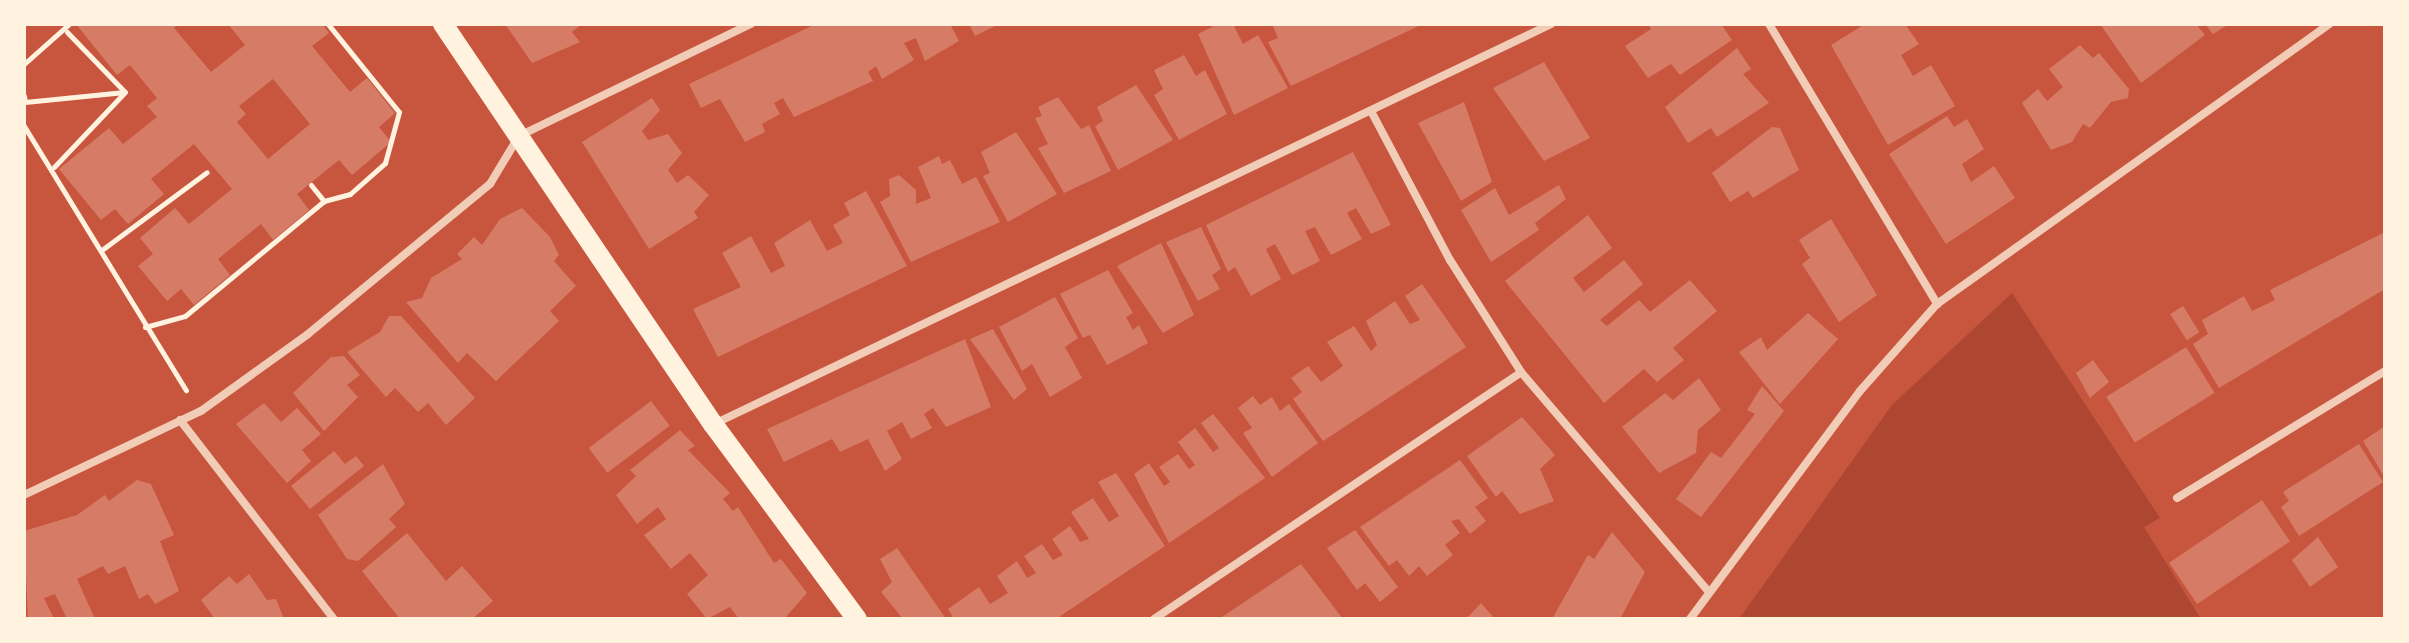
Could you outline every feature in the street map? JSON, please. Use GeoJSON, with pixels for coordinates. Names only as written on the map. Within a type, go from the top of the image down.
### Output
{"type":"FeatureCollection","features":[{"type":"Feature","properties":{"kind":"main road"},"geometry":{"type":"LineString","coordinates":[[443,24],[713,424],[857,619]]}},
{"type":"Feature","properties":{"kind":"street"},"geometry":{"type":"LineString","coordinates":[[24,495],[201,411],[308,334],[490,184],[519,136],[751,24]]}},
{"type":"Feature","properties":{"kind":"street"},"geometry":{"type":"LineString","coordinates":[[713,424],[1551,24]]}},
{"type":"Feature","properties":{"kind":"street"},"geometry":{"type":"LineString","coordinates":[[1769,24],[1937,304]]}},
{"type":"Feature","properties":{"kind":"street"},"geometry":{"type":"LineString","coordinates":[[1690,619],[1860,391],[1937,304],[2329,24]]}},
{"type":"Feature","properties":{"kind":"street"},"geometry":{"type":"LineString","coordinates":[[1371,111],[1450,260],[1521,372],[1708,591]]}},
{"type":"Feature","properties":{"kind":"street"},"geometry":{"type":"LineString","coordinates":[[2177,498],[2385,371]]}},
{"type":"Feature","properties":{"kind":"street"},"geometry":{"type":"LineString","coordinates":[[1154,619],[1521,372]]}},
{"type":"Feature","properties":{"kind":"street"},"geometry":{"type":"LineString","coordinates":[[180,420],[334,619]]}},
{"type":"Feature","properties":{"kind":"path"},"geometry":{"type":"LineString","coordinates":[[24,64],[67,32],[69,24]]}},
{"type":"Feature","properties":{"kind":"path"},"geometry":{"type":"LineString","coordinates":[[145,327],[185,316],[324,201],[350,194],[385,163],[399,112],[328,24]]}},
{"type":"Feature","properties":{"kind":"path"},"geometry":{"type":"LineString","coordinates":[[67,32],[125,92]]}},
{"type":"Feature","properties":{"kind":"path"},"geometry":{"type":"LineString","coordinates":[[24,96],[24,103],[125,92]]}},
{"type":"Feature","properties":{"kind":"path"},"geometry":{"type":"LineString","coordinates":[[54,167],[125,92]]}},
{"type":"Feature","properties":{"kind":"path"},"geometry":{"type":"LineString","coordinates":[[24,126],[54,167],[145,327],[201,411]]}},
{"type":"Feature","properties":{"kind":"path"},"geometry":{"type":"LineString","coordinates":[[103,249],[207,172]]}},
{"type":"Feature","properties":{"kind":"path"},"geometry":{"type":"LineString","coordinates":[[311,185],[324,201]]}},
{"type":"Feature","properties":{"kind":"shaded area"},"geometry":{"type":"Polygon","coordinates":[[[2012,293],[2160,518],[2144,527],[2201,619],[1739,619],[1892,405],[2012,293]]]}},
{"type":"Feature","properties":{"kind":"building"},"geometry":{"type":"Polygon","coordinates":[[[76,24],[179,24],[174,28],[211,72],[245,45],[228,24],[322,24],[329,33],[312,46],[350,92],[367,78],[395,113],[379,127],[391,142],[352,175],[339,160],[297,194],[309,210],[273,240],[261,224],[218,259],[230,275],[194,305],[181,289],[167,301],[138,266],[153,254],[140,238],[175,208],[189,224],[232,189],[194,144],[151,179],[164,194],[128,224],[115,209],[101,220],[59,169],[109,128],[123,144],[157,117],[147,106],[157,98],[130,65],[117,75],[76,24]],[[273,79],[239,106],[246,114],[237,122],[268,159],[310,124],[273,79]]]}},
{"type":"Feature","properties":{"kind":"building"},"geometry":{"type":"Polygon","coordinates":[[[505,24],[582,24],[572,32],[580,42],[532,63],[505,24]]]}},
{"type":"Feature","properties":{"kind":"building"},"geometry":{"type":"Polygon","coordinates":[[[816,24],[950,24],[959,41],[925,61],[916,38],[904,43],[914,60],[882,79],[876,66],[868,72],[873,81],[794,117],[783,98],[774,103],[780,114],[762,124],[765,132],[745,142],[720,99],[701,108],[689,84],[816,24]]]}},
{"type":"Feature","properties":{"kind":"building"},"geometry":{"type":"Polygon","coordinates":[[[969,24],[999,24],[975,36],[969,24]]]}},
{"type":"Feature","properties":{"kind":"building"},"geometry":{"type":"Polygon","coordinates":[[[1218,24],[1233,24],[1243,44],[1258,35],[1288,88],[1234,115],[1198,34],[1218,24]]]}},
{"type":"Feature","properties":{"kind":"building"},"geometry":{"type":"Polygon","coordinates":[[[1272,24],[1423,24],[1291,86],[1268,42],[1278,38],[1272,24]]]}},
{"type":"Feature","properties":{"kind":"building"},"geometry":{"type":"Polygon","coordinates":[[[1648,24],[1721,24],[1732,40],[1680,75],[1671,64],[1648,78],[1625,46],[1651,29],[1648,24]]]}},
{"type":"Feature","properties":{"kind":"building"},"geometry":{"type":"Polygon","coordinates":[[[1865,24],[1905,24],[1919,44],[1901,55],[1913,76],[1931,65],[1955,106],[1888,145],[1831,45],[1865,24]]]}},
{"type":"Feature","properties":{"kind":"building"},"geometry":{"type":"Polygon","coordinates":[[[2100,24],[2196,24],[2205,35],[2141,83],[2100,24]]]}},
{"type":"Feature","properties":{"kind":"building"},"geometry":{"type":"Polygon","coordinates":[[[2205,24],[2229,24],[2213,34],[2205,24]]]}},
{"type":"Feature","properties":{"kind":"building"},"geometry":{"type":"Polygon","coordinates":[[[2080,45],[2093,58],[2099,53],[2129,89],[2128,98],[2111,102],[2090,128],[2083,124],[2072,142],[2051,150],[2022,103],[2038,89],[2047,101],[2063,87],[2049,69],[2080,45]]]}},
{"type":"Feature","properties":{"kind":"building"},"geometry":{"type":"Polygon","coordinates":[[[1737,48],[1751,69],[1743,74],[1769,103],[1717,137],[1711,128],[1688,143],[1665,107],[1737,48]]]}},
{"type":"Feature","properties":{"kind":"building"},"geometry":{"type":"Polygon","coordinates":[[[1184,55],[1196,76],[1205,70],[1227,114],[1179,140],[1154,95],[1163,89],[1154,70],[1184,55]]]}},
{"type":"Feature","properties":{"kind":"building"},"geometry":{"type":"Polygon","coordinates":[[[1544,62],[1590,138],[1544,161],[1493,88],[1544,62]]]}},
{"type":"Feature","properties":{"kind":"building"},"geometry":{"type":"Polygon","coordinates":[[[1136,85],[1173,140],[1118,170],[1095,126],[1103,121],[1097,107],[1136,85]]]}},
{"type":"Feature","properties":{"kind":"building"},"geometry":{"type":"Polygon","coordinates":[[[1058,97],[1081,129],[1089,125],[1111,171],[1064,193],[1038,148],[1048,144],[1035,118],[1042,116],[1038,107],[1058,97]]]}},
{"type":"Feature","properties":{"kind":"building"},"geometry":{"type":"Polygon","coordinates":[[[652,98],[660,110],[642,131],[648,140],[668,134],[682,153],[668,170],[677,183],[688,175],[709,195],[694,212],[698,218],[649,249],[582,142],[652,98]]]}},
{"type":"Feature","properties":{"kind":"building"},"geometry":{"type":"Polygon","coordinates":[[[1464,102],[1492,182],[1461,201],[1418,123],[1464,102]]]}},
{"type":"Feature","properties":{"kind":"building"},"geometry":{"type":"Polygon","coordinates":[[[1947,116],[1954,127],[1967,119],[1984,149],[1962,164],[1971,182],[1994,166],[2015,198],[1946,244],[1889,154],[1947,116]]]}},
{"type":"Feature","properties":{"kind":"building"},"geometry":{"type":"Polygon","coordinates":[[[1772,127],[1780,128],[1799,170],[1753,198],[1748,191],[1730,202],[1712,173],[1772,127]]]}},
{"type":"Feature","properties":{"kind":"building"},"geometry":{"type":"Polygon","coordinates":[[[1016,132],[1057,194],[1008,222],[983,176],[990,173],[981,152],[1016,132]]]}},
{"type":"Feature","properties":{"kind":"building"},"geometry":{"type":"Polygon","coordinates":[[[1353,152],[1391,225],[1371,234],[1356,208],[1347,213],[1362,239],[1331,255],[1315,227],[1305,231],[1320,261],[1292,275],[1275,244],[1266,249],[1281,279],[1251,296],[1235,267],[1228,272],[1206,225],[1353,152]]]}},
{"type":"Feature","properties":{"kind":"building"},"geometry":{"type":"Polygon","coordinates":[[[939,156],[942,164],[950,160],[962,184],[976,177],[1000,222],[911,262],[880,202],[890,196],[889,179],[899,175],[916,190],[916,204],[931,198],[918,167],[939,156]]]}},
{"type":"Feature","properties":{"kind":"building"},"geometry":{"type":"Polygon","coordinates":[[[1559,185],[1566,199],[1535,223],[1539,230],[1491,262],[1461,210],[1495,188],[1509,215],[1559,185]]]}},
{"type":"Feature","properties":{"kind":"building"},"geometry":{"type":"Polygon","coordinates":[[[866,191],[907,266],[718,357],[693,309],[741,287],[722,253],[751,236],[771,273],[785,266],[774,243],[810,220],[827,251],[843,243],[833,225],[850,215],[844,203],[866,191]]]}},
{"type":"Feature","properties":{"kind":"building"},"geometry":{"type":"Polygon","coordinates":[[[522,208],[550,237],[559,255],[554,261],[576,286],[550,311],[559,321],[496,381],[467,353],[458,363],[406,302],[422,298],[431,278],[462,259],[457,254],[474,237],[482,245],[500,219],[522,208]]]}},
{"type":"Feature","properties":{"kind":"building"},"geometry":{"type":"Polygon","coordinates":[[[1588,215],[1612,248],[1573,278],[1584,292],[1624,260],[1643,284],[1600,320],[1607,326],[1639,300],[1650,312],[1690,280],[1717,311],[1673,348],[1684,360],[1657,382],[1644,369],[1604,403],[1505,281],[1588,215]]]}},
{"type":"Feature","properties":{"kind":"building"},"geometry":{"type":"Polygon","coordinates":[[[1831,219],[1877,295],[1839,322],[1802,264],[1810,258],[1799,240],[1831,219]]]}},
{"type":"Feature","properties":{"kind":"building"},"geometry":{"type":"Polygon","coordinates":[[[1201,227],[1221,269],[1212,275],[1220,289],[1198,301],[1166,242],[1201,227]]]}},
{"type":"Feature","properties":{"kind":"building"},"geometry":{"type":"Polygon","coordinates":[[[2385,232],[2385,289],[2219,388],[2193,344],[2208,334],[2202,320],[2244,296],[2252,311],[2275,300],[2270,290],[2385,232]]]}},
{"type":"Feature","properties":{"kind":"building"},"geometry":{"type":"Polygon","coordinates":[[[1161,243],[1194,315],[1163,333],[1117,266],[1161,243]]]}},
{"type":"Feature","properties":{"kind":"building"},"geometry":{"type":"Polygon","coordinates":[[[1108,270],[1133,313],[1126,317],[1133,330],[1139,325],[1148,343],[1107,365],[1090,335],[1083,338],[1060,294],[1108,270]]]}},
{"type":"Feature","properties":{"kind":"building"},"geometry":{"type":"Polygon","coordinates":[[[1422,284],[1466,347],[1323,441],[1293,399],[1302,392],[1291,378],[1308,366],[1321,382],[1343,366],[1327,342],[1354,326],[1371,351],[1377,345],[1366,321],[1395,301],[1410,324],[1420,320],[1405,296],[1422,284]]]}},
{"type":"Feature","properties":{"kind":"building"},"geometry":{"type":"Polygon","coordinates":[[[1055,297],[1078,338],[1065,347],[1082,378],[1050,397],[1032,364],[1022,371],[999,327],[1055,297]]]}},
{"type":"Feature","properties":{"kind":"building"},"geometry":{"type":"Polygon","coordinates":[[[2183,306],[2199,332],[2187,340],[2170,314],[2183,306]]]}},
{"type":"Feature","properties":{"kind":"building"},"geometry":{"type":"Polygon","coordinates":[[[1808,313],[1838,339],[1780,404],[1739,352],[1761,337],[1767,350],[1808,313]]]}},
{"type":"Feature","properties":{"kind":"building"},"geometry":{"type":"Polygon","coordinates":[[[389,316],[401,316],[475,398],[446,425],[428,403],[418,412],[395,388],[386,397],[347,352],[380,332],[389,316]]]}},
{"type":"Feature","properties":{"kind":"building"},"geometry":{"type":"Polygon","coordinates":[[[993,329],[1027,389],[1014,400],[970,339],[993,329]]]}},
{"type":"Feature","properties":{"kind":"building"},"geometry":{"type":"Polygon","coordinates":[[[965,339],[991,407],[946,427],[933,408],[924,414],[932,428],[911,439],[902,422],[887,431],[902,459],[885,471],[868,439],[840,452],[832,439],[784,462],[767,429],[965,339]]]}},
{"type":"Feature","properties":{"kind":"building"},"geometry":{"type":"Polygon","coordinates":[[[2186,347],[2215,393],[2135,443],[2106,397],[2186,347]]]}},
{"type":"Feature","properties":{"kind":"building"},"geometry":{"type":"Polygon","coordinates":[[[344,356],[360,375],[347,385],[358,397],[324,431],[293,393],[331,357],[344,356]]]}},
{"type":"Feature","properties":{"kind":"building"},"geometry":{"type":"Polygon","coordinates":[[[2093,360],[2109,382],[2090,398],[2076,373],[2093,360]]]}},
{"type":"Feature","properties":{"kind":"building"},"geometry":{"type":"Polygon","coordinates":[[[1699,378],[1721,410],[1698,430],[1696,453],[1659,473],[1622,427],[1665,393],[1673,400],[1699,378]]]}},
{"type":"Feature","properties":{"kind":"building"},"geometry":{"type":"Polygon","coordinates":[[[1762,386],[1784,411],[1701,517],[1676,499],[1711,452],[1721,458],[1755,414],[1747,410],[1762,386]]]}},
{"type":"Feature","properties":{"kind":"building"},"geometry":{"type":"Polygon","coordinates":[[[1253,396],[1260,405],[1272,397],[1280,411],[1289,404],[1318,443],[1272,477],[1243,433],[1252,428],[1238,408],[1253,396]]]}},
{"type":"Feature","properties":{"kind":"building"},"geometry":{"type":"Polygon","coordinates":[[[651,401],[670,426],[607,473],[589,448],[651,401]]]}},
{"type":"Feature","properties":{"kind":"building"},"geometry":{"type":"Polygon","coordinates":[[[264,403],[281,422],[297,408],[321,434],[302,450],[311,461],[287,483],[236,424],[264,403]]]}},
{"type":"Feature","properties":{"kind":"building"},"geometry":{"type":"Polygon","coordinates":[[[1213,414],[1265,478],[1169,543],[1134,474],[1149,463],[1164,486],[1170,482],[1159,467],[1178,454],[1189,469],[1195,465],[1178,442],[1195,428],[1213,452],[1219,448],[1201,423],[1213,414]]]}},
{"type":"Feature","properties":{"kind":"building"},"geometry":{"type":"Polygon","coordinates":[[[1522,417],[1555,455],[1540,469],[1554,501],[1520,514],[1502,491],[1496,497],[1467,456],[1522,417]]]}},
{"type":"Feature","properties":{"kind":"building"},"geometry":{"type":"Polygon","coordinates":[[[2385,426],[2385,478],[2363,441],[2385,426]]]}},
{"type":"Feature","properties":{"kind":"building"},"geometry":{"type":"Polygon","coordinates":[[[680,430],[695,446],[688,450],[730,493],[723,499],[733,511],[738,507],[774,563],[781,559],[807,593],[784,619],[739,619],[730,607],[707,619],[687,594],[708,575],[690,553],[671,569],[644,535],[666,519],[658,507],[637,524],[616,495],[636,476],[630,470],[680,430]]]}},
{"type":"Feature","properties":{"kind":"building"},"geometry":{"type":"Polygon","coordinates":[[[2359,444],[2383,482],[2299,536],[2281,507],[2289,501],[2283,492],[2359,444]]]}},
{"type":"Feature","properties":{"kind":"building"},"geometry":{"type":"Polygon","coordinates":[[[334,451],[345,464],[356,456],[364,466],[310,509],[291,486],[334,451]]]}},
{"type":"Feature","properties":{"kind":"building"},"geometry":{"type":"Polygon","coordinates":[[[1460,460],[1488,498],[1475,507],[1486,521],[1470,534],[1459,519],[1451,521],[1460,533],[1445,545],[1453,555],[1427,576],[1419,566],[1409,576],[1397,560],[1389,566],[1360,527],[1460,460]]]}},
{"type":"Feature","properties":{"kind":"building"},"geometry":{"type":"Polygon","coordinates":[[[383,464],[405,504],[389,519],[396,527],[358,561],[347,559],[318,515],[383,464]]]}},
{"type":"Feature","properties":{"kind":"building"},"geometry":{"type":"Polygon","coordinates":[[[1116,473],[1165,546],[1056,619],[954,619],[948,609],[979,587],[990,604],[1008,593],[997,576],[1017,561],[1027,578],[1036,573],[1024,556],[1042,544],[1053,560],[1063,555],[1052,539],[1070,526],[1080,542],[1089,539],[1071,512],[1093,498],[1109,522],[1119,516],[1098,482],[1116,473]]]}},
{"type":"Feature","properties":{"kind":"building"},"geometry":{"type":"Polygon","coordinates":[[[137,480],[151,484],[174,535],[160,541],[179,591],[155,604],[148,594],[139,599],[125,566],[108,574],[103,566],[77,579],[95,619],[67,619],[55,594],[44,598],[54,619],[28,619],[24,531],[77,515],[105,495],[109,501],[137,480]]]}},
{"type":"Feature","properties":{"kind":"building"},"geometry":{"type":"Polygon","coordinates":[[[2262,500],[2290,541],[2197,604],[2169,563],[2262,500]]]}},
{"type":"Feature","properties":{"kind":"building"},"geometry":{"type":"Polygon","coordinates":[[[1355,530],[1398,587],[1380,602],[1365,583],[1357,590],[1327,548],[1355,530]]]}},
{"type":"Feature","properties":{"kind":"building"},"geometry":{"type":"Polygon","coordinates":[[[1612,532],[1645,572],[1620,619],[1552,619],[1588,555],[1594,559],[1612,532]]]}},
{"type":"Feature","properties":{"kind":"building"},"geometry":{"type":"Polygon","coordinates":[[[407,533],[446,581],[462,566],[493,601],[472,619],[400,619],[362,571],[407,533]]]}},
{"type":"Feature","properties":{"kind":"building"},"geometry":{"type":"Polygon","coordinates":[[[2318,537],[2338,567],[2310,587],[2292,560],[2318,537]]]}},
{"type":"Feature","properties":{"kind":"building"},"geometry":{"type":"Polygon","coordinates":[[[897,548],[946,619],[903,619],[881,592],[892,582],[880,559],[897,548]]]}},
{"type":"Feature","properties":{"kind":"building"},"geometry":{"type":"Polygon","coordinates":[[[1301,564],[1343,619],[1219,619],[1301,564]]]}},
{"type":"Feature","properties":{"kind":"building"},"geometry":{"type":"Polygon","coordinates":[[[249,574],[267,600],[276,599],[284,619],[215,619],[201,600],[229,576],[237,584],[249,574]]]}},
{"type":"Feature","properties":{"kind":"building"},"geometry":{"type":"Polygon","coordinates":[[[1481,603],[1495,619],[1466,619],[1481,603]]]}}]}
